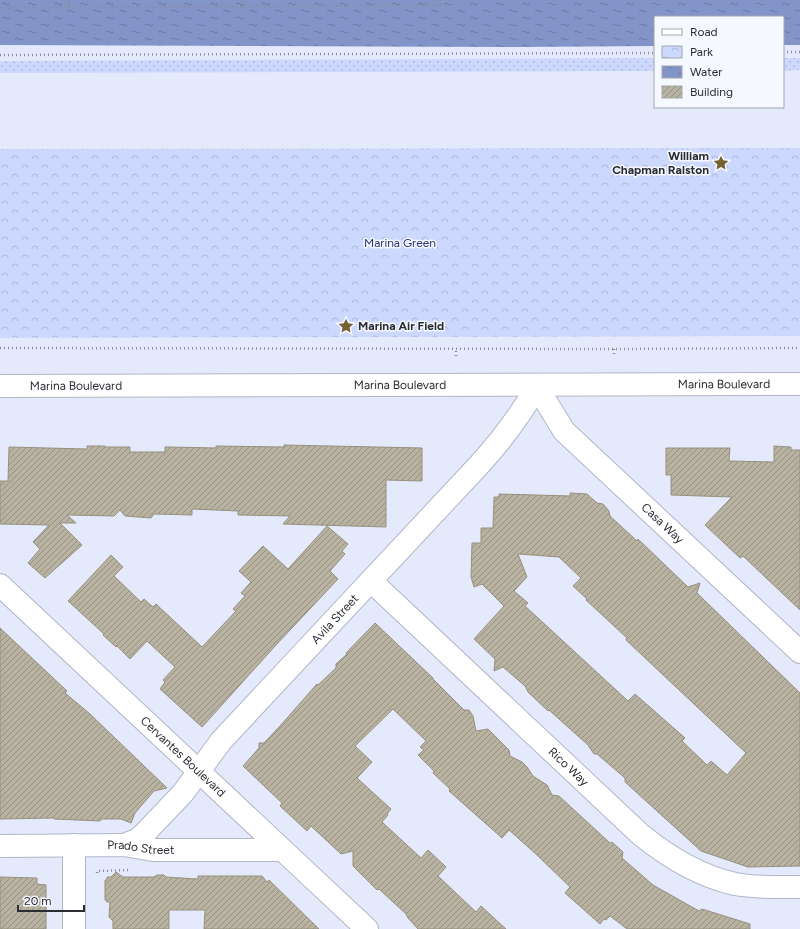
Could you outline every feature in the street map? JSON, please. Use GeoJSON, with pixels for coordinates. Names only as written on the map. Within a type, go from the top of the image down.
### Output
{"type":"FeatureCollection","features":[{"type":"Feature","properties":{"kind":"street","name":"Marina Boulevard"},"geometry":{"type":"LineString","coordinates":[[0,386],[800,384]]}},
{"type":"Feature","properties":{"kind":"street","name":"Avila Street"},"geometry":{"type":"LineString","coordinates":[[124,845],[138,840],[183,793],[221,741],[495,448],[520,416],[538,385]]}},
{"type":"Feature","properties":{"kind":"street","name":"Casa Way"},"geometry":{"type":"LineString","coordinates":[[538,385],[545,400],[564,431],[800,652]]}},
{"type":"Feature","properties":{"kind":"street","name":"Rico Way"},"geometry":{"type":"LineString","coordinates":[[371,581],[655,846],[685,865],[718,879],[736,884],[754,886],[800,887]]}},
{"type":"Feature","properties":{"kind":"street","name":"Cervantes Boulevard"},"geometry":{"type":"LineString","coordinates":[[0,585],[367,929]]}},
{"type":"Feature","properties":{"kind":"street"},"geometry":{"type":"LineString","coordinates":[[74,845],[74,929]]}},
{"type":"Feature","properties":{"kind":"street","name":"Prado Street"},"geometry":{"type":"LineString","coordinates":[[0,846],[124,845],[153,850],[282,850]]}},
{"type":"Feature","properties":{"kind":"path"},"geometry":{"type":"LineString","coordinates":[[69,0],[69,7]]}},
{"type":"Feature","properties":{"kind":"path"},"geometry":{"type":"LineString","coordinates":[[243,0],[243,6]]}},
{"type":"Feature","properties":{"kind":"path"},"geometry":{"type":"LineString","coordinates":[[0,8],[440,5],[440,0]]}},
{"type":"Feature","properties":{"kind":"path"},"geometry":{"type":"LineString","coordinates":[[784,52],[800,52]]}},
{"type":"Feature","properties":{"kind":"path"},"geometry":{"type":"LineString","coordinates":[[0,56],[654,53]]}},
{"type":"Feature","properties":{"kind":"path"},"geometry":{"type":"LineString","coordinates":[[0,348],[800,348]]}},
{"type":"Feature","properties":{"kind":"path"},"geometry":{"type":"LineString","coordinates":[[456,349],[456,356]]}},
{"type":"Feature","properties":{"kind":"path"},"geometry":{"type":"LineString","coordinates":[[614,349],[614,356]]}},
{"type":"Feature","properties":{"kind":"path"},"geometry":{"type":"LineString","coordinates":[[96,878],[97,871],[135,870]]}},
{"type":"Feature","properties":{"kind":"green space"},"geometry":{"type":"Polygon","coordinates":[[[654,58],[654,71],[0,73],[0,61],[654,58]]]}},
{"type":"Feature","properties":{"kind":"green space"},"geometry":{"type":"Polygon","coordinates":[[[784,58],[800,58],[800,70],[784,71],[784,58]]]}},
{"type":"Feature","properties":{"kind":"green space","name":"Marina Green"},"geometry":{"type":"Polygon","coordinates":[[[800,148],[800,336],[0,338],[0,149],[800,148]]]}},
{"type":"Feature","properties":{"kind":"water"},"geometry":{"type":"Polygon","coordinates":[[[0,0],[800,0],[800,45],[784,45],[784,16],[654,16],[654,46],[514,47],[0,45],[0,0]]]}},
{"type":"Feature","properties":{"kind":"building"},"geometry":{"type":"Polygon","coordinates":[[[284,445],[422,448],[422,481],[386,480],[386,527],[283,524],[290,516],[238,515],[238,511],[192,509],[192,515],[154,514],[151,518],[125,516],[120,510],[114,516],[67,515],[76,523],[60,523],[82,545],[45,578],[28,563],[40,549],[33,542],[49,525],[0,524],[0,481],[8,481],[9,447],[87,449],[87,446],[105,446],[130,447],[130,452],[165,452],[165,447],[284,447],[284,445]]]}},
{"type":"Feature","properties":{"kind":"building"},"geometry":{"type":"Polygon","coordinates":[[[774,446],[791,447],[791,450],[800,450],[800,610],[743,556],[740,558],[705,525],[732,497],[671,495],[671,475],[666,475],[666,448],[730,448],[729,461],[774,462],[774,446]]]}},
{"type":"Feature","properties":{"kind":"building"},"geometry":{"type":"Polygon","coordinates":[[[570,493],[587,494],[597,503],[603,504],[609,511],[610,516],[637,541],[638,539],[688,587],[700,583],[697,593],[800,693],[800,866],[748,867],[701,851],[625,782],[625,778],[597,754],[594,754],[588,745],[549,710],[548,711],[528,692],[525,686],[503,667],[494,671],[495,659],[474,639],[504,606],[482,584],[474,587],[471,577],[472,543],[481,543],[481,528],[493,528],[494,497],[499,497],[499,494],[570,496],[570,493]],[[518,554],[527,577],[514,591],[528,603],[525,606],[628,701],[635,694],[685,738],[682,741],[707,765],[711,761],[727,775],[746,753],[626,640],[627,638],[586,600],[587,599],[573,586],[581,578],[559,557],[518,554]]]}},
{"type":"Feature","properties":{"kind":"building"},"geometry":{"type":"Polygon","coordinates":[[[327,526],[348,544],[342,551],[345,554],[330,571],[338,579],[202,727],[160,689],[165,682],[163,680],[175,667],[147,641],[130,659],[68,601],[111,555],[123,567],[114,576],[141,602],[144,599],[153,607],[156,604],[202,647],[236,611],[233,609],[245,596],[241,593],[251,582],[239,571],[263,546],[288,569],[327,526]]]}},
{"type":"Feature","properties":{"kind":"building"},"geometry":{"type":"Polygon","coordinates":[[[375,623],[433,678],[464,710],[469,710],[473,716],[476,731],[488,729],[509,750],[510,756],[522,762],[533,776],[547,785],[552,795],[559,796],[610,843],[612,842],[623,852],[622,858],[653,885],[699,911],[702,909],[750,924],[750,929],[627,929],[610,916],[606,920],[604,919],[600,924],[565,893],[570,887],[509,830],[502,838],[449,791],[450,789],[433,773],[434,771],[418,755],[424,750],[420,747],[426,741],[393,709],[355,746],[372,762],[357,778],[391,809],[382,822],[421,858],[428,850],[446,867],[438,876],[476,912],[481,906],[506,929],[418,929],[406,914],[379,889],[377,890],[353,866],[353,851],[341,854],[311,826],[307,831],[280,806],[282,803],[243,766],[259,748],[259,743],[264,743],[317,684],[318,685],[336,668],[336,664],[375,623]]]}},
{"type":"Feature","properties":{"kind":"building"},"geometry":{"type":"Polygon","coordinates":[[[0,628],[67,691],[65,693],[90,714],[167,788],[154,791],[135,813],[131,823],[121,819],[102,819],[100,821],[54,818],[0,819],[0,628]]]}},
{"type":"Feature","properties":{"kind":"building"},"geometry":{"type":"Polygon","coordinates":[[[116,872],[123,877],[154,877],[157,875],[164,875],[166,877],[198,879],[198,876],[262,876],[267,882],[269,880],[319,929],[204,929],[205,910],[169,910],[169,929],[113,929],[113,921],[109,917],[110,902],[105,900],[105,880],[107,880],[107,877],[111,877],[116,872]]]}},
{"type":"Feature","properties":{"kind":"building"},"geometry":{"type":"Polygon","coordinates":[[[0,877],[37,878],[37,884],[46,885],[46,929],[0,929],[0,877]]]}},
{"type":"Feature","properties":{"kind":"place","name":"William Chapman Ralston"},"geometry":{"type":"Point","coordinates":[721,163]}},
{"type":"Feature","properties":{"kind":"place","name":"Marina Air Field"},"geometry":{"type":"Point","coordinates":[346,326]}}]}
